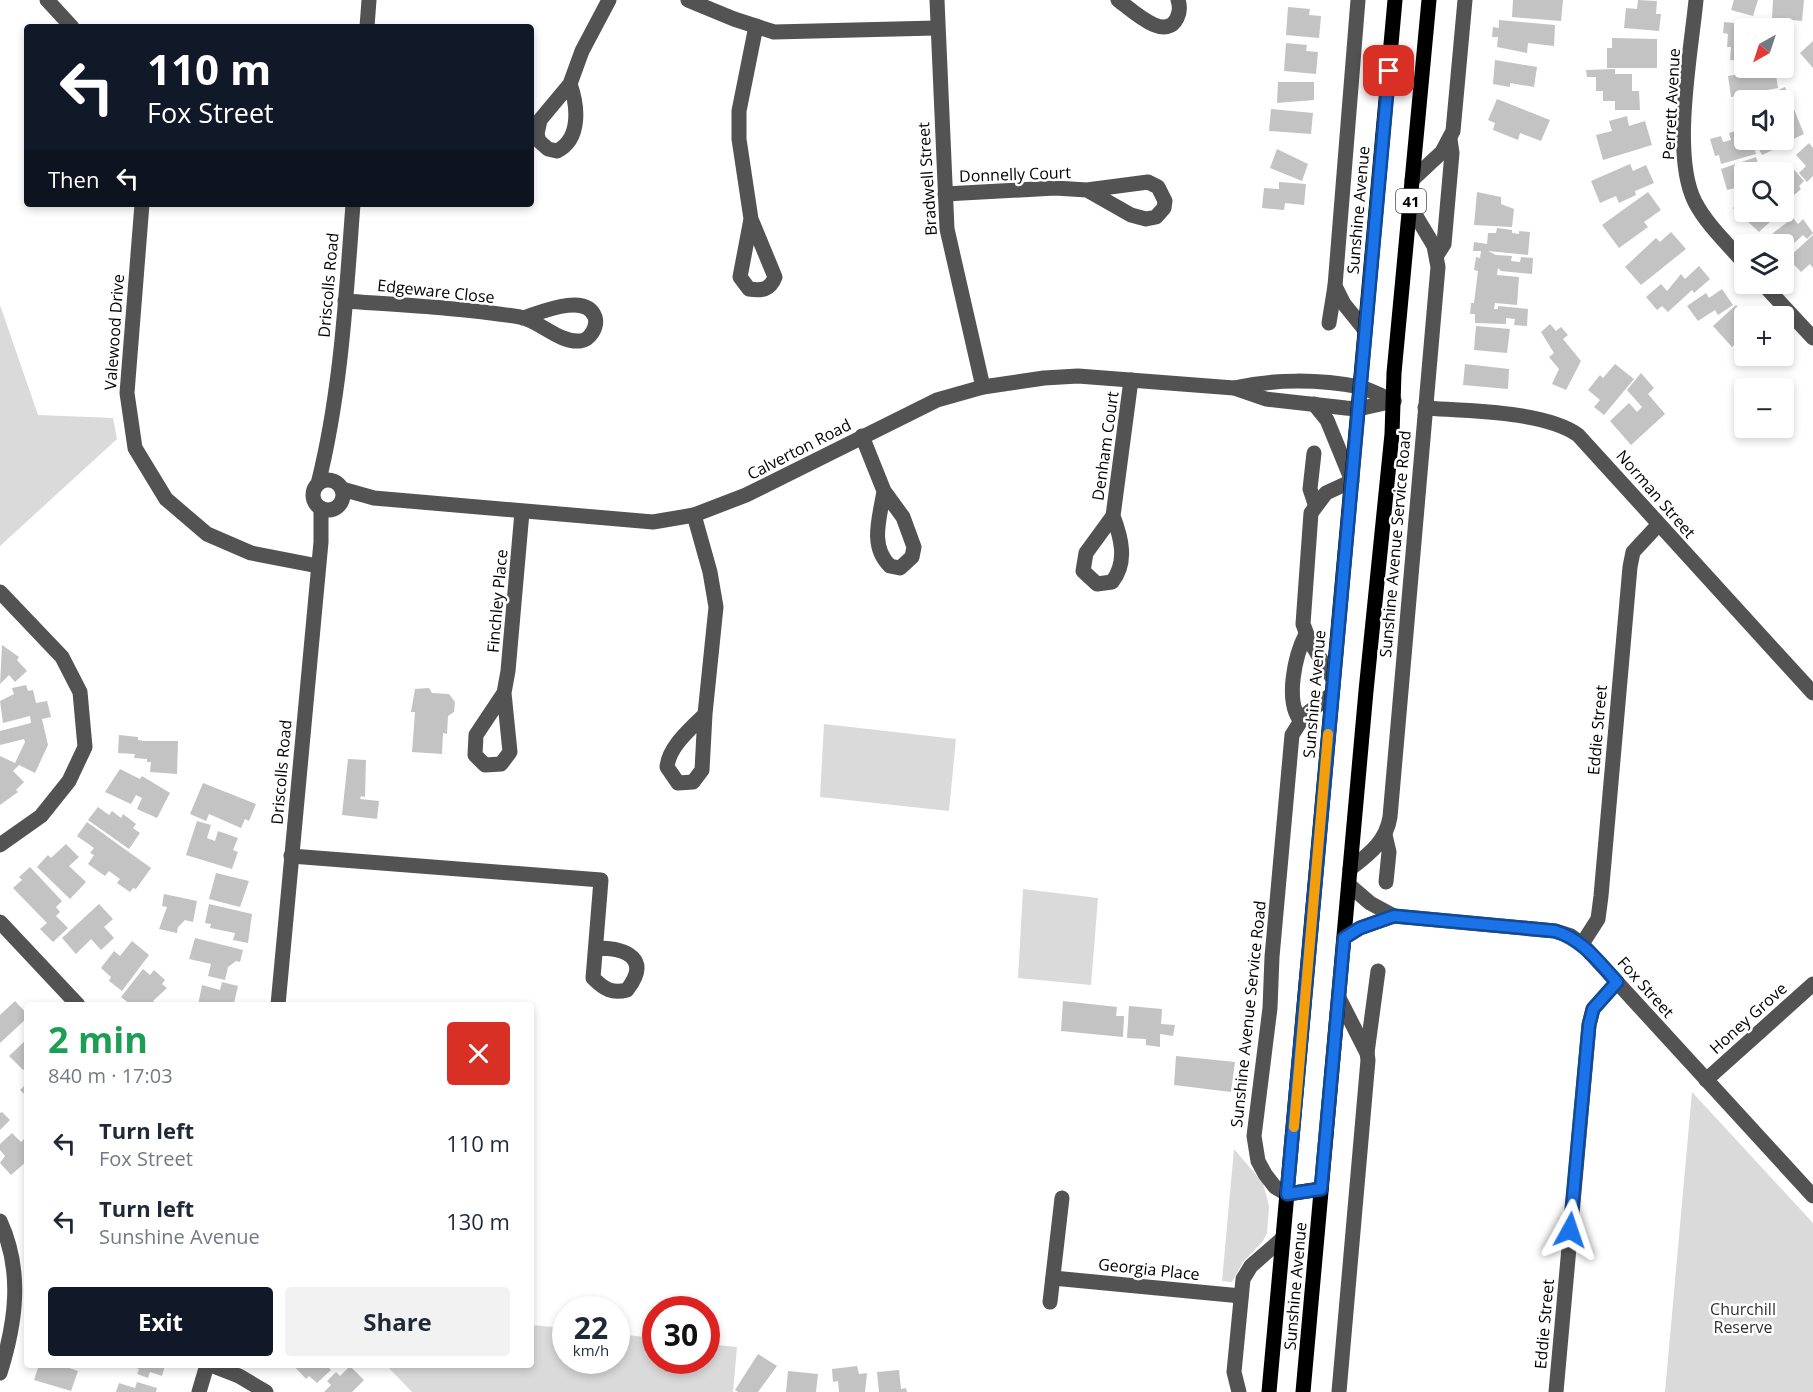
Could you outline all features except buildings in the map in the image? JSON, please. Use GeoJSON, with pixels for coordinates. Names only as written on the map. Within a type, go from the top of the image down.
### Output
{"type":"FeatureCollection","features":[{"type":"Feature","properties":{"kind":"main road","name":"Sunshine Avenue"},"geometry":{"type":"LineString","coordinates":[[1269,1392],[1395,0]]}},
{"type":"Feature","properties":{"kind":"main road","name":"Sunshine Avenue"},"geometry":{"type":"LineString","coordinates":[[1304,1392],[1429,0]]}},
{"type":"Feature","properties":{"kind":"main road"},"geometry":{"type":"LineString","coordinates":[[1287,1194],[1321,1189]]}},
{"type":"Feature","properties":{"kind":"street"},"geometry":{"type":"LineString","coordinates":[[47,0],[69,24]]}},
{"type":"Feature","properties":{"kind":"street"},"geometry":{"type":"LineString","coordinates":[[367,24],[369,0]]}},
{"type":"Feature","properties":{"kind":"street"},"geometry":{"type":"LineString","coordinates":[[570,84],[582,51],[609,0]]}},
{"type":"Feature","properties":{"kind":"street"},"geometry":{"type":"LineString","coordinates":[[688,0],[774,32],[936,27]]}},
{"type":"Feature","properties":{"kind":"street","name":"Bradwell Street"},"geometry":{"type":"LineString","coordinates":[[937,0],[936,27],[947,230],[983,387]]}},
{"type":"Feature","properties":{"kind":"street"},"geometry":{"type":"LineString","coordinates":[[1118,0],[1149,22],[1163,28],[1169,27],[1176,20],[1180,8],[1178,0]]}},
{"type":"Feature","properties":{"kind":"street"},"geometry":{"type":"LineString","coordinates":[[1329,323],[1335,286],[1358,0]]}},
{"type":"Feature","properties":{"kind":"street","name":"Sunshine Avenue Service Road"},"geometry":{"type":"LineString","coordinates":[[1437,255],[1444,244],[1452,153],[1450,138],[1465,0]]}},
{"type":"Feature","properties":{"kind":"street","name":"Perrett Avenue"},"geometry":{"type":"LineString","coordinates":[[1696,0],[1683,148],[1686,177],[1695,201],[1709,224],[1734,252]]}},
{"type":"Feature","properties":{"kind":"street"},"geometry":{"type":"LineString","coordinates":[[751,219],[739,139],[739,111],[756,26]]}},
{"type":"Feature","properties":{"kind":"street","name":"Sunshine Avenue Service Road"},"geometry":{"type":"LineString","coordinates":[[1413,180],[1435,161],[1450,138]]}},
{"type":"Feature","properties":{"kind":"street","name":"Donnelly Court"},"geometry":{"type":"LineString","coordinates":[[945,194],[1054,188],[1087,190]]}},
{"type":"Feature","properties":{"kind":"street","name":"Sunshine Avenue Service Road"},"geometry":{"type":"LineString","coordinates":[[1386,882],[1389,852],[1385,835],[1390,817],[1438,267],[1437,255],[1422,224],[1410,206]]}},
{"type":"Feature","properties":{"kind":"street","name":"Valewood Drive"},"geometry":{"type":"LineString","coordinates":[[142,207],[127,393],[135,448],[165,500],[207,534],[251,554],[318,566]]}},
{"type":"Feature","properties":{"kind":"street","name":"Driscolls Road"},"geometry":{"type":"LineString","coordinates":[[318,484],[329,440],[345,301],[353,207]]}},
{"type":"Feature","properties":{"kind":"street"},"geometry":{"type":"LineString","coordinates":[[1335,286],[1344,304],[1365,330]]}},
{"type":"Feature","properties":{"kind":"street"},"geometry":{"type":"LineString","coordinates":[[1772,294],[1813,338]]}},
{"type":"Feature","properties":{"kind":"street","name":"Edgeware Close"},"geometry":{"type":"LineString","coordinates":[[345,301],[523,318]]}},
{"type":"Feature","properties":{"kind":"street","name":"Calverton Road"},"geometry":{"type":"LineString","coordinates":[[334,498],[374,498],[653,522],[694,515],[746,495],[937,400],[983,387],[1044,378],[1078,376],[1233,388],[1266,399],[1358,409],[1394,401]]}},
{"type":"Feature","properties":{"kind":"street","name":"Denham Court"},"geometry":{"type":"LineString","coordinates":[[1113,516],[1131,380]]}},
{"type":"Feature","properties":{"kind":"street","name":"Calverton Road"},"geometry":{"type":"LineString","coordinates":[[1233,388],[1266,381],[1361,387],[1394,401]]}},
{"type":"Feature","properties":{"kind":"street"},"geometry":{"type":"LineString","coordinates":[[1314,404],[1327,420],[1352,482],[1334,488],[1315,504]]}},
{"type":"Feature","properties":{"kind":"street","name":"Norman Street"},"geometry":{"type":"LineString","coordinates":[[1425,408],[1525,418],[1567,427],[1595,452],[1658,525],[1813,693]]}},
{"type":"Feature","properties":{"kind":"street"},"geometry":{"type":"LineString","coordinates":[[862,436],[884,491]]}},
{"type":"Feature","properties":{"kind":"street","name":"Driscolls Road"},"geometry":{"type":"LineString","coordinates":[[278,1002],[318,566],[321,542],[334,498],[329,440]]}},
{"type":"Feature","properties":{"kind":"street","name":"Sunshine Avenue Service Road"},"geometry":{"type":"LineString","coordinates":[[1314,453],[1310,489],[1315,504],[1311,513],[1302,615],[1306,634],[1332,686]]}},
{"type":"Feature","properties":{"kind":"street"},"geometry":{"type":"LineString","coordinates":[[326,480],[334,498],[313,497],[318,484],[326,480]]}},
{"type":"Feature","properties":{"kind":"street","name":"Finchley Place"},"geometry":{"type":"LineString","coordinates":[[504,693],[508,671],[522,512]]}},
{"type":"Feature","properties":{"kind":"street"},"geometry":{"type":"LineString","coordinates":[[694,515],[710,572],[716,607],[705,714]]}},
{"type":"Feature","properties":{"kind":"street","name":"Eddie Street"},"geometry":{"type":"LineString","coordinates":[[1582,944],[1598,919],[1601,896],[1630,567],[1633,552],[1658,525]]}},
{"type":"Feature","properties":{"kind":"street"},"geometry":{"type":"LineString","coordinates":[[0,592],[62,657],[80,692],[85,747],[69,782],[41,816],[0,845]]}},
{"type":"Feature","properties":{"kind":"street","name":"Sunshine Avenue Service Road"},"geometry":{"type":"LineString","coordinates":[[1287,1194],[1275,1187],[1265,1174],[1258,1161],[1254,1136],[1270,1008],[1273,945],[1292,735],[1300,720],[1294,708],[1294,692],[1299,650],[1306,634]]}},
{"type":"Feature","properties":{"kind":"street"},"geometry":{"type":"LineString","coordinates":[[1300,720],[1332,686]]}},
{"type":"Feature","properties":{"kind":"street"},"geometry":{"type":"LineString","coordinates":[[1350,869],[1378,845],[1385,835]]}},
{"type":"Feature","properties":{"kind":"street"},"geometry":{"type":"LineString","coordinates":[[291,856],[601,880],[597,948]]}},
{"type":"Feature","properties":{"kind":"street","name":"Fox Street"},"geometry":{"type":"LineString","coordinates":[[1349,885],[1370,903],[1394,916],[1555,931],[1571,936],[1582,944],[1813,1196]]}},
{"type":"Feature","properties":{"kind":"street","name":"Fox Street"},"geometry":{"type":"LineString","coordinates":[[1344,938],[1360,928],[1394,916]]}},
{"type":"Feature","properties":{"kind":"street"},"geometry":{"type":"LineString","coordinates":[[0,922],[75,1002]]}},
{"type":"Feature","properties":{"kind":"street"},"geometry":{"type":"LineString","coordinates":[[1339,1392],[1367,1053],[1378,971]]}},
{"type":"Feature","properties":{"kind":"street","name":"Eddie Street"},"geometry":{"type":"LineString","coordinates":[[1556,1392],[1589,1025],[1593,1009],[1617,982]]}},
{"type":"Feature","properties":{"kind":"street","name":"Honey Grove"},"geometry":{"type":"LineString","coordinates":[[1706,1080],[1813,984]]}},
{"type":"Feature","properties":{"kind":"street"},"geometry":{"type":"LineString","coordinates":[[1339,998],[1367,1053]]}},
{"type":"Feature","properties":{"kind":"street"},"geometry":{"type":"LineString","coordinates":[[1050,1302],[1062,1198]]}},
{"type":"Feature","properties":{"kind":"street"},"geometry":{"type":"LineString","coordinates":[[0,1221],[16,1269],[15,1308],[0,1373]]}},
{"type":"Feature","properties":{"kind":"street"},"geometry":{"type":"LineString","coordinates":[[1239,1392],[1234,1372],[1241,1296],[1246,1272],[1266,1250],[1283,1238]]}},
{"type":"Feature","properties":{"kind":"street","name":"Georgia Place"},"geometry":{"type":"LineString","coordinates":[[1053,1278],[1241,1296]]}},
{"type":"Feature","properties":{"kind":"street"},"geometry":{"type":"LineString","coordinates":[[199,1392],[208,1368]]}},
{"type":"Feature","properties":{"kind":"street"},"geometry":{"type":"LineString","coordinates":[[217,1368],[239,1376],[266,1392]]}},
{"type":"Feature","properties":{"kind":"green space"},"geometry":{"type":"Polygon","coordinates":[[[0,305],[38,415],[113,418],[117,439],[0,546],[0,305]]]}},
{"type":"Feature","properties":{"kind":"green space"},"geometry":{"type":"Polygon","coordinates":[[[824,724],[956,739],[949,811],[820,797],[824,724]]]}},
{"type":"Feature","properties":{"kind":"green space"},"geometry":{"type":"Polygon","coordinates":[[[1023,889],[1098,898],[1091,985],[1018,978],[1023,889]]]}},
{"type":"Feature","properties":{"kind":"green space","name":"Churchill Reserve"},"geometry":{"type":"Polygon","coordinates":[[[1692,1092],[1813,1223],[1813,1392],[1665,1392],[1692,1092]]]}},
{"type":"Feature","properties":{"kind":"green space"},"geometry":{"type":"Polygon","coordinates":[[[1234,1149],[1263,1183],[1269,1206],[1267,1233],[1263,1241],[1243,1262],[1232,1282],[1222,1281],[1234,1149]]]}},
{"type":"Feature","properties":{"kind":"green space"},"geometry":{"type":"Polygon","coordinates":[[[534,1325],[552,1327],[552,1374],[630,1374],[630,1335],[642,1337],[642,1374],[720,1374],[720,1345],[737,1347],[733,1392],[412,1392],[389,1368],[534,1368],[534,1325]]]}},
{"type":"Feature","properties":{"kind":"slow traffic"},"geometry":{"type":"LineString","coordinates":[[1294,1127],[1328,734]]}},
{"type":"Feature","properties":{"kind":"route"},"geometry":{"type":"LineString","coordinates":[[1389,71],[1287,1194],[1321,1189],[1344,938],[1360,928],[1394,916],[1555,931],[1571,936],[1582,944],[1617,982],[1602,996],[1593,1009],[1589,1025],[1570,1230]]}}]}
